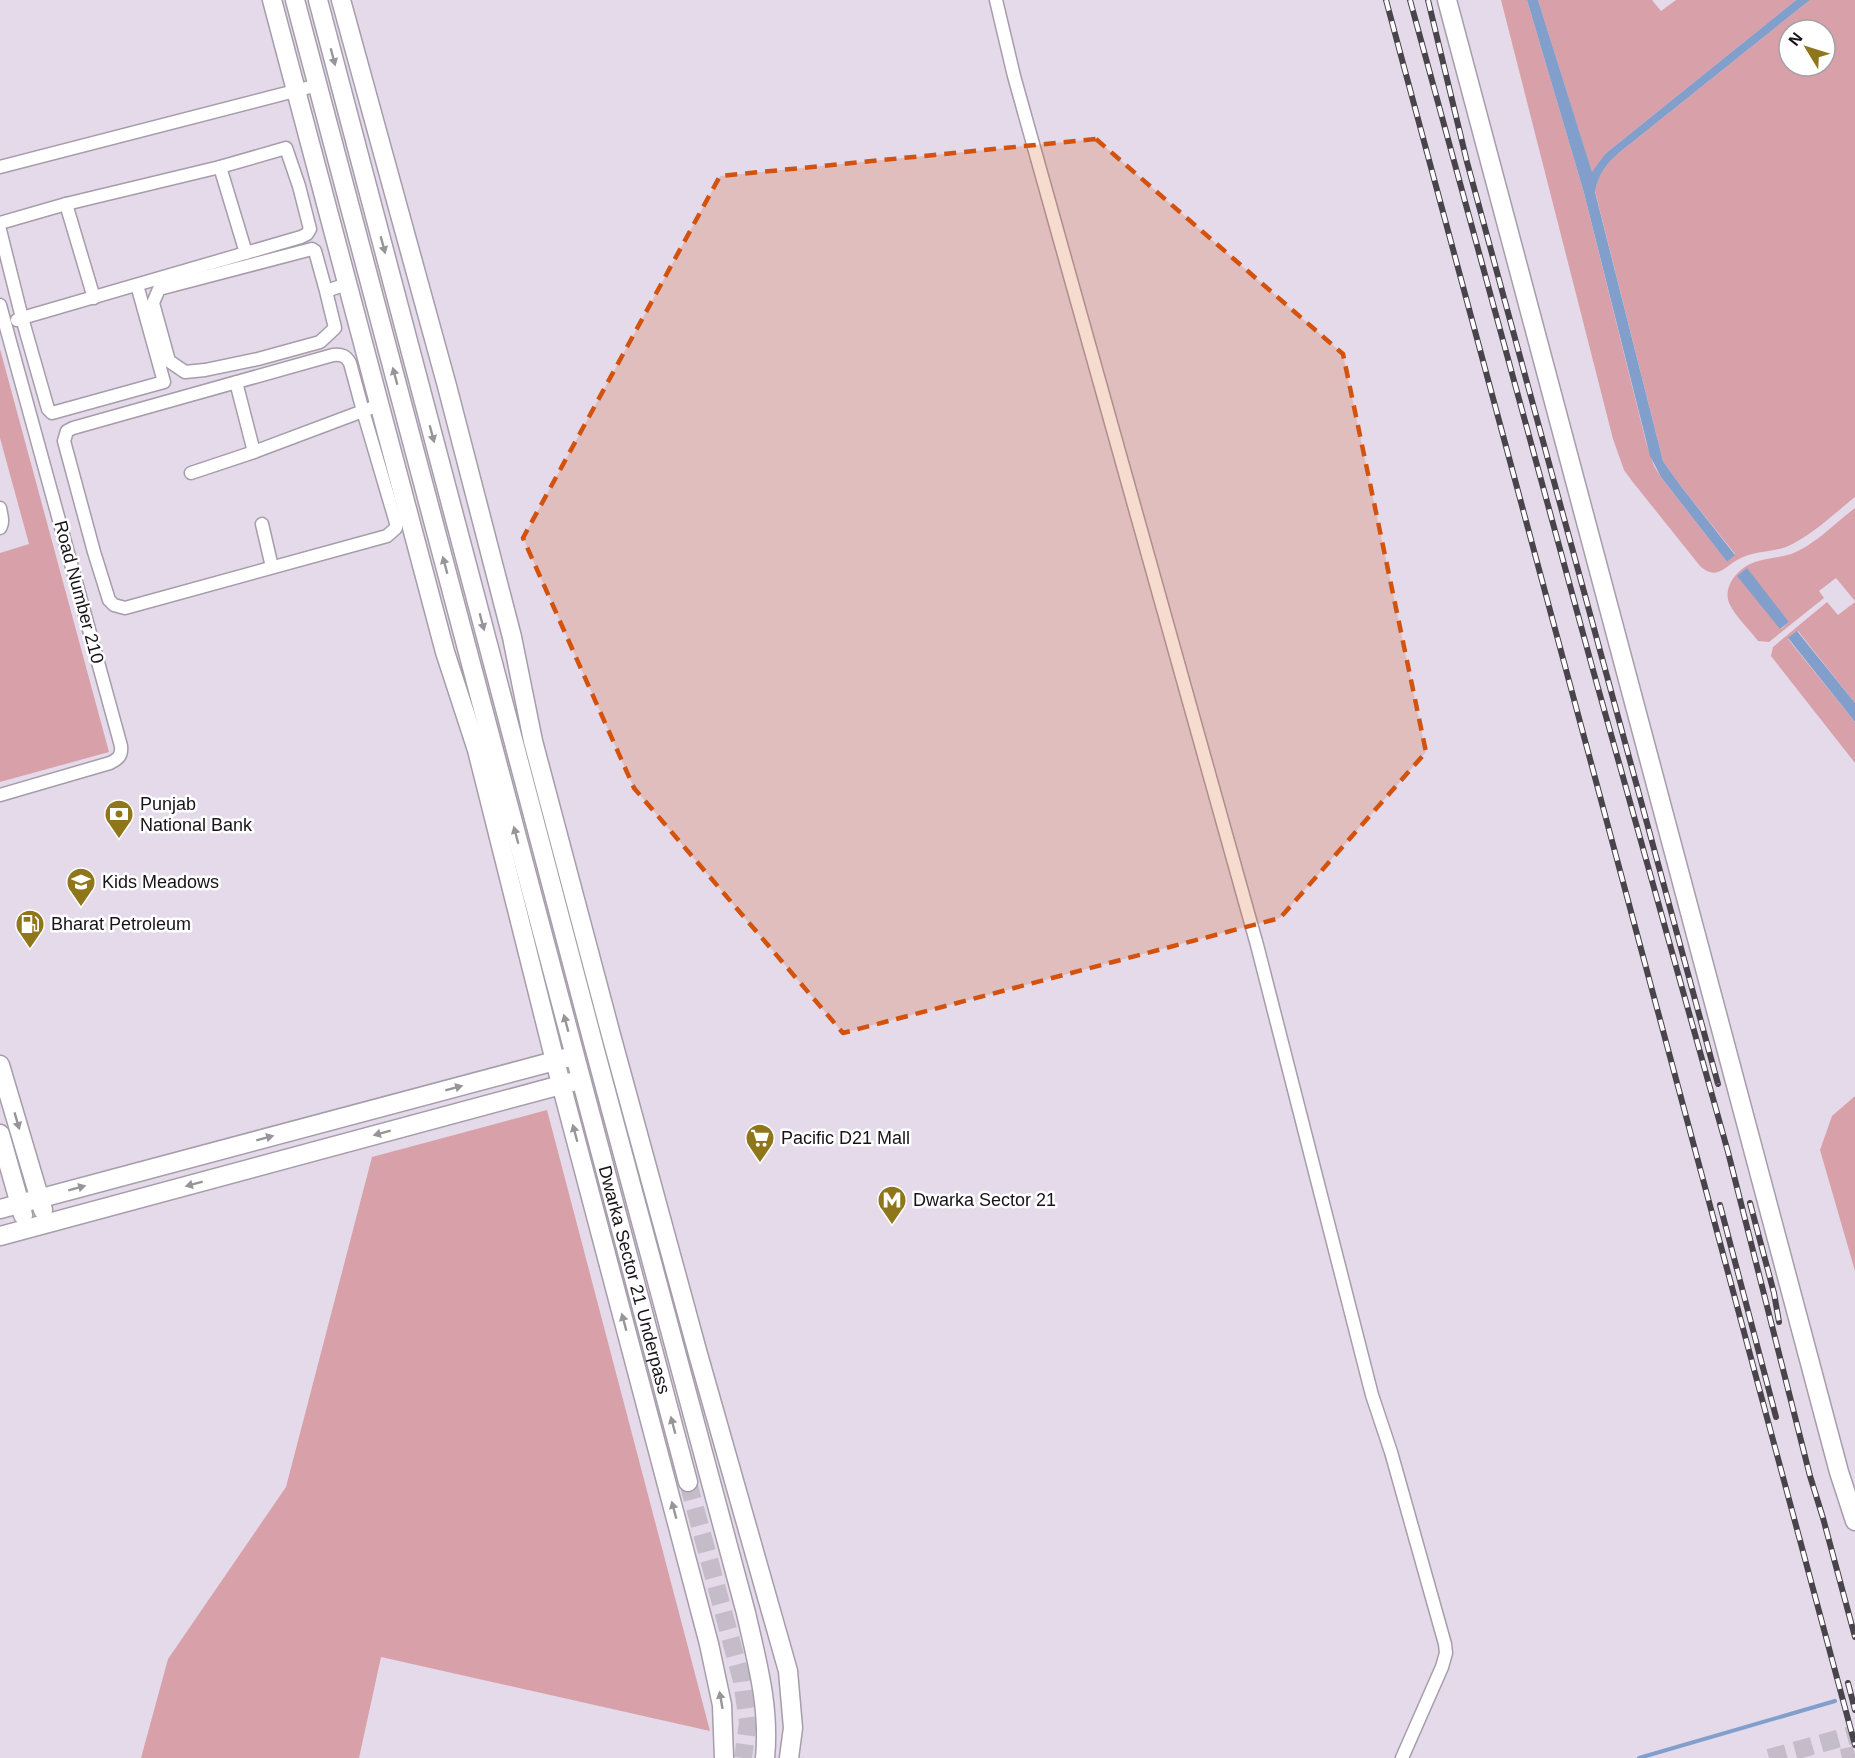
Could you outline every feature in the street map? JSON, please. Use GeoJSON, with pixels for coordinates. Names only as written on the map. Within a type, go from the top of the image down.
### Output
{"type":"FeatureCollection","features":[{"type":"Feature","properties":{"kind":"street"},"geometry":{"type":"LineString","coordinates":[[272,0],[347,284],[371,408],[396,523],[396,528],[387,536],[125,608],[114,605],[109,600],[64,441],[67,431],[73,428],[236,382],[340,354],[350,363],[371,408],[477,750],[555,1061],[709,1644],[722,1705],[724,1758]]}},
{"type":"Feature","properties":{"kind":"street","name":"Dwarka Sector 21 Underpass"},"geometry":{"type":"LineString","coordinates":[[295,0],[688,1482]]}},
{"type":"Feature","properties":{"kind":"street"},"geometry":{"type":"LineString","coordinates":[[318,0],[746,1613],[762,1684],[768,1732],[765,1758]]}},
{"type":"Feature","properties":{"kind":"street"},"geometry":{"type":"LineString","coordinates":[[341,0],[450,397],[512,637],[533,741],[611,1035],[788,1671],[793,1728],[789,1758]]}},
{"type":"Feature","properties":{"kind":"street"},"geometry":{"type":"LineString","coordinates":[[996,0],[1014,76],[1257,945],[1372,1395],[1394,1463],[1445,1644],[1446,1653],[1442,1667],[1402,1758]]}},
{"type":"Feature","properties":{"kind":"street"},"geometry":{"type":"LineString","coordinates":[[1447,0],[1836,1461],[1855,1521]]}},
{"type":"Feature","properties":{"kind":"street"},"geometry":{"type":"LineString","coordinates":[[0,167],[318,85]]}},
{"type":"Feature","properties":{"kind":"street"},"geometry":{"type":"LineString","coordinates":[[0,223],[286,148],[310,229],[307,234],[246,253],[5,323]]}},
{"type":"Feature","properties":{"kind":"street"},"geometry":{"type":"LineString","coordinates":[[220,167],[246,253]]}},
{"type":"Feature","properties":{"kind":"street"},"geometry":{"type":"LineString","coordinates":[[299,186],[320,180]]}},
{"type":"Feature","properties":{"kind":"street"},"geometry":{"type":"LineString","coordinates":[[66,204],[94,298]]}},
{"type":"Feature","properties":{"kind":"street"},"geometry":{"type":"LineString","coordinates":[[0,230],[22,318],[48,409],[52,413],[164,382],[136,285]]}},
{"type":"Feature","properties":{"kind":"street"},"geometry":{"type":"LineString","coordinates":[[312,249],[315,251],[326,291],[335,328],[320,342],[237,363],[185,372],[169,361],[153,303],[159,289],[312,249]]}},
{"type":"Feature","properties":{"kind":"street"},"geometry":{"type":"LineString","coordinates":[[326,291],[347,284]]}},
{"type":"Feature","properties":{"kind":"street","name":"Road Number 210"},"geometry":{"type":"LineString","coordinates":[[0,305],[118,735],[121,754],[118,759],[110,763],[0,795]]}},
{"type":"Feature","properties":{"kind":"street"},"geometry":{"type":"LineString","coordinates":[[236,382],[254,452]]}},
{"type":"Feature","properties":{"kind":"street"},"geometry":{"type":"LineString","coordinates":[[191,473],[371,408]]}},
{"type":"Feature","properties":{"kind":"street"},"geometry":{"type":"LineString","coordinates":[[0,508],[2,525],[0,528]]}},
{"type":"Feature","properties":{"kind":"street"},"geometry":{"type":"LineString","coordinates":[[262,524],[272,567]]}},
{"type":"Feature","properties":{"kind":"street"},"geometry":{"type":"LineString","coordinates":[[0,1209],[595,1050]]}},
{"type":"Feature","properties":{"kind":"street"},"geometry":{"type":"LineString","coordinates":[[0,1065],[47,1223]]}},
{"type":"Feature","properties":{"kind":"street"},"geometry":{"type":"LineString","coordinates":[[0,1236],[602,1074]]}},
{"type":"Feature","properties":{"kind":"street"},"geometry":{"type":"LineString","coordinates":[[0,1134],[27,1229]]}},
{"type":"Feature","properties":{"kind":"street"},"geometry":{"type":"LineString","coordinates":[[714,1494],[741,1507]]}},
{"type":"Feature","properties":{"kind":"highlighted area"},"geometry":{"type":"Polygon","coordinates":[[[1096,139],[1343,354],[1426,752],[1280,918],[843,1033],[634,788],[523,538],[720,176],[1096,139]]]}},
{"type":"Feature","properties":{"kind":"shaded area"},"geometry":{"type":"Polygon","coordinates":[[[1501,0],[1527,0],[1584,193],[1654,466],[1727,562],[1735,554],[1663,461],[1595,191],[1596,185],[1601,174],[1615,156],[1777,26],[1777,78],[1837,78],[1837,18],[1788,18],[1810,0],[1855,0],[1855,497],[1795,543],[1781,549],[1746,556],[1721,571],[1712,572],[1700,566],[1624,470],[1613,439],[1501,0]]]}},
{"type":"Feature","properties":{"kind":"shaded area"},"geometry":{"type":"Polygon","coordinates":[[[1538,0],[1652,0],[1661,11],[1676,0],[1796,0],[1605,154],[1592,173],[1538,0]]]}},
{"type":"Feature","properties":{"kind":"shaded area"},"geometry":{"type":"Polygon","coordinates":[[[0,349],[109,752],[0,782],[0,553],[29,544],[0,438],[0,349]]]}},
{"type":"Feature","properties":{"kind":"shaded area"},"geometry":{"type":"Polygon","coordinates":[[[1855,508],[1855,601],[1836,578],[1819,591],[1824,598],[1769,642],[1758,641],[1730,605],[1728,591],[1733,579],[1749,565],[1800,550],[1855,508]],[[1746,569],[1738,576],[1781,629],[1789,622],[1746,569]]]}},
{"type":"Feature","properties":{"kind":"shaded area"},"geometry":{"type":"Polygon","coordinates":[[[1827,602],[1838,615],[1855,602],[1855,703],[1798,631],[1788,639],[1855,722],[1855,763],[1771,656],[1773,647],[1827,602]]]}},
{"type":"Feature","properties":{"kind":"shaded area"},"geometry":{"type":"Polygon","coordinates":[[[1855,1096],[1855,1271],[1820,1150],[1832,1116],[1855,1096]]]}},
{"type":"Feature","properties":{"kind":"shaded area"},"geometry":{"type":"Polygon","coordinates":[[[547,1110],[710,1731],[381,1657],[359,1758],[141,1758],[168,1659],[286,1487],[372,1157],[547,1110]]]}},
{"type":"Feature","properties":{"kind":"water"},"geometry":{"type":"Polygon","coordinates":[[[1527,0],[1538,0],[1592,172],[1605,154],[1796,0],[1810,0],[1788,18],[1777,18],[1777,26],[1615,156],[1601,174],[1595,192],[1663,461],[1735,555],[1727,562],[1661,477],[1650,456],[1584,193],[1527,0]]]}},
{"type":"Feature","properties":{"kind":"water"},"geometry":{"type":"Polygon","coordinates":[[[1747,568],[1789,622],[1780,629],[1737,576],[1747,568]]]}},
{"type":"Feature","properties":{"kind":"water"},"geometry":{"type":"Polygon","coordinates":[[[1797,631],[1855,703],[1855,722],[1788,638],[1797,631]]]}},
{"type":"Feature","properties":{"kind":"waterway"},"geometry":{"type":"LineString","coordinates":[[1639,1758],[1835,1701]]}},
{"type":"Feature","properties":{"kind":"tunnel"},"geometry":{"type":"LineString","coordinates":[[688,1482],[742,1681],[748,1723],[743,1758]]}},
{"type":"Feature","properties":{"kind":"tunnel"},"geometry":{"type":"LineString","coordinates":[[1769,1758],[1855,1734]]}},
{"type":"Feature","properties":{"kind":"tunnel"},"geometry":{"type":"LineString","coordinates":[[1842,1758],[1855,1755]]}},
{"type":"Feature","properties":{"kind":"railway"},"geometry":{"type":"LineString","coordinates":[[1386,0],[1855,1745]]}},
{"type":"Feature","properties":{"kind":"railway"},"geometry":{"type":"LineString","coordinates":[[1410,0],[1593,670],[1728,1152],[1810,1476],[1855,1637]]}},
{"type":"Feature","properties":{"kind":"railway"},"geometry":{"type":"LineString","coordinates":[[1428,0],[1467,162],[1718,1084]]}},
{"type":"Feature","properties":{"kind":"railway"},"geometry":{"type":"LineString","coordinates":[[1750,1203],[1774,1293],[1779,1322]]}},
{"type":"Feature","properties":{"kind":"railway"},"geometry":{"type":"LineString","coordinates":[[1720,1205],[1776,1417]]}},
{"type":"Feature","properties":{"kind":"railway"},"geometry":{"type":"LineString","coordinates":[[1848,1683],[1855,1710]]}},
{"type":"Feature","properties":{"kind":"place","name":"Punjab National Bank"},"geometry":{"type":"Point","coordinates":[119,840]}},
{"type":"Feature","properties":{"kind":"place","name":"Kids Meadows"},"geometry":{"type":"Point","coordinates":[81,908]}},
{"type":"Feature","properties":{"kind":"place","name":"Bharat Petroleum"},"geometry":{"type":"Point","coordinates":[30,950]}},
{"type":"Feature","properties":{"kind":"place","name":"Pacific D21 Mall"},"geometry":{"type":"Point","coordinates":[760,1164]}},
{"type":"Feature","properties":{"kind":"place","name":"Dwarka Sector 21"},"geometry":{"type":"Point","coordinates":[892,1226]}}]}
